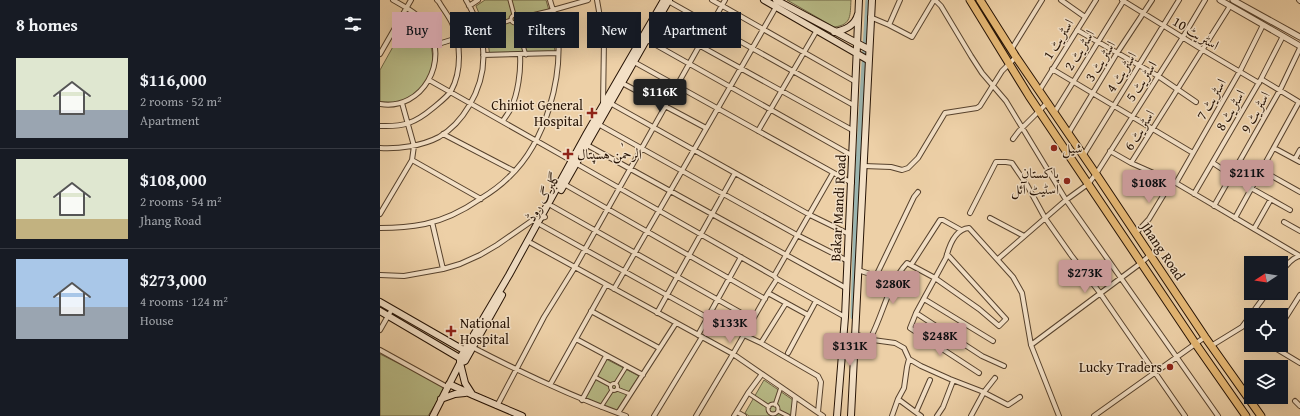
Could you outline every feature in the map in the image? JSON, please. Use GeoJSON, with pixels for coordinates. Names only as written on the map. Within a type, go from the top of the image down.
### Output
{"type":"FeatureCollection","features":[{"type":"Feature","properties":{"kind":"highway","name":"Jhang Road"},"geometry":{"type":"LineString","coordinates":[[970,0],[1039,110],[1088,184],[1246,416]]}},
{"type":"Feature","properties":{"kind":"highway","name":"Jhang Road"},"geometry":{"type":"LineString","coordinates":[[980,0],[1038,91],[1096,174],[1211,346],[1261,416]]}},
{"type":"Feature","properties":{"kind":"main road","name":"گلبرگ روڈ"},"geometry":{"type":"LineString","coordinates":[[469,350],[603,107],[667,0]]}},
{"type":"Feature","properties":{"kind":"main road","name":"گلبرگ روڈ"},"geometry":{"type":"LineString","coordinates":[[662,12],[667,0]]}},
{"type":"Feature","properties":{"kind":"main road"},"geometry":{"type":"LineString","coordinates":[[764,0],[868,60]]}},
{"type":"Feature","properties":{"kind":"main road"},"geometry":{"type":"LineString","coordinates":[[776,0],[868,49]]}},
{"type":"Feature","properties":{"kind":"main road","name":"Bakar Mandi Road"},"geometry":{"type":"LineString","coordinates":[[837,416],[848,261],[859,0]]}},
{"type":"Feature","properties":{"kind":"main road","name":"Bakar Mandi Road"},"geometry":{"type":"LineString","coordinates":[[851,416],[864,166],[868,49],[872,0]]}},
{"type":"Feature","properties":{"kind":"main road"},"geometry":{"type":"LineString","coordinates":[[834,32],[843,31],[851,26],[857,19],[859,10]]}},
{"type":"Feature","properties":{"kind":"main road","name":"گلبرگ روڈ"},"geometry":{"type":"LineString","coordinates":[[433,416],[448,385],[531,243],[542,220],[552,206],[574,162],[587,145],[649,36]]}},
{"type":"Feature","properties":{"kind":"main road"},"geometry":{"type":"LineString","coordinates":[[848,244],[860,244]]}},
{"type":"Feature","properties":{"kind":"main road"},"geometry":{"type":"LineString","coordinates":[[380,302],[469,350]]}},
{"type":"Feature","properties":{"kind":"main road"},"geometry":{"type":"LineString","coordinates":[[380,311],[462,361],[465,383],[473,395]]}},
{"type":"Feature","properties":{"kind":"main road"},"geometry":{"type":"LineString","coordinates":[[448,385],[522,416]]}},
{"type":"Feature","properties":{"kind":"main road"},"geometry":{"type":"LineString","coordinates":[[441,399],[459,393],[473,395]]}},
{"type":"Feature","properties":{"kind":"street"},"geometry":{"type":"LineString","coordinates":[[393,0],[411,12]]}},
{"type":"Feature","properties":{"kind":"street"},"geometry":{"type":"LineString","coordinates":[[380,54],[411,0]]}},
{"type":"Feature","properties":{"kind":"street"},"geometry":{"type":"LineString","coordinates":[[437,0],[450,20]]}},
{"type":"Feature","properties":{"kind":"street"},"geometry":{"type":"LineString","coordinates":[[466,0],[472,12]]}},
{"type":"Feature","properties":{"kind":"street"},"geometry":{"type":"LineString","coordinates":[[469,6],[478,0]]}},
{"type":"Feature","properties":{"kind":"street"},"geometry":{"type":"LineString","coordinates":[[506,22],[511,20],[514,15],[510,0]]}},
{"type":"Feature","properties":{"kind":"street"},"geometry":{"type":"LineString","coordinates":[[380,228],[426,224],[452,215],[481,199],[493,191],[514,171],[537,141],[554,91],[558,53],[557,25],[550,0]]}},
{"type":"Feature","properties":{"kind":"street"},"geometry":{"type":"LineString","coordinates":[[544,12],[588,0]]}},
{"type":"Feature","properties":{"kind":"street"},"geometry":{"type":"LineString","coordinates":[[597,0],[604,40],[604,114]]}},
{"type":"Feature","properties":{"kind":"street"},"geometry":{"type":"LineString","coordinates":[[667,0],[688,12]]}},
{"type":"Feature","properties":{"kind":"street"},"geometry":{"type":"LineString","coordinates":[[712,0],[856,82]]}},
{"type":"Feature","properties":{"kind":"street"},"geometry":{"type":"LineString","coordinates":[[718,12],[725,0]]}},
{"type":"Feature","properties":{"kind":"street"},"geometry":{"type":"LineString","coordinates":[[889,25],[900,0]]}},
{"type":"Feature","properties":{"kind":"street"},"geometry":{"type":"LineString","coordinates":[[870,17],[912,37],[934,0],[941,6],[982,72],[1006,100],[1066,200],[1218,416]]}},
{"type":"Feature","properties":{"kind":"street"},"geometry":{"type":"LineString","coordinates":[[1011,50],[1042,0]]}},
{"type":"Feature","properties":{"kind":"street"},"geometry":{"type":"LineString","coordinates":[[1061,0],[1085,17]]}},
{"type":"Feature","properties":{"kind":"street","name":"اسٹریٹ 1"},"geometry":{"type":"LineString","coordinates":[[1038,91],[1096,0]]}},
{"type":"Feature","properties":{"kind":"street","name":"اسٹریٹ 10"},"geometry":{"type":"LineString","coordinates":[[1123,0],[1202,50],[1240,71],[1280,90],[1300,102],[1235,218]]}},
{"type":"Feature","properties":{"kind":"street","name":"اسٹریٹ 2"},"geometry":{"type":"LineString","coordinates":[[1054,113],[1123,0]]}},
{"type":"Feature","properties":{"kind":"street","name":"اسٹریٹ 3"},"geometry":{"type":"LineString","coordinates":[[1068,134],[1117,53],[1152,0]]}},
{"type":"Feature","properties":{"kind":"street","name":"اسٹریٹ 4"},"geometry":{"type":"LineString","coordinates":[[1082,156],[1179,0]]}},
{"type":"Feature","properties":{"kind":"street","name":"اسٹریٹ 5"},"geometry":{"type":"LineString","coordinates":[[998,259],[1066,200],[1088,184],[1096,174],[1205,0]]}},
{"type":"Feature","properties":{"kind":"street"},"geometry":{"type":"LineString","coordinates":[[1220,0],[1300,47]]}},
{"type":"Feature","properties":{"kind":"street"},"geometry":{"type":"LineString","coordinates":[[1233,0],[1300,37]]}},
{"type":"Feature","properties":{"kind":"street","name":"اسٹریٹ 6"},"geometry":{"type":"LineString","coordinates":[[1230,6],[1178,90],[1152,128],[1131,164],[1174,182],[1300,256]]}},
{"type":"Feature","properties":{"kind":"street"},"geometry":{"type":"LineString","coordinates":[[614,289],[776,7]]}},
{"type":"Feature","properties":{"kind":"street"},"geometry":{"type":"LineString","coordinates":[[511,20],[514,23]]}},
{"type":"Feature","properties":{"kind":"street","name":"اسٹریٹ 7"},"geometry":{"type":"LineString","coordinates":[[1135,234],[1149,219],[1193,153],[1240,71],[1264,25]]}},
{"type":"Feature","properties":{"kind":"street"},"geometry":{"type":"LineString","coordinates":[[758,131],[817,30]]}},
{"type":"Feature","properties":{"kind":"street"},"geometry":{"type":"LineString","coordinates":[[1077,30],[1158,76],[1196,102]]}},
{"type":"Feature","properties":{"kind":"street","name":"اسٹریٹ 8"},"geometry":{"type":"LineString","coordinates":[[1194,194],[1260,81],[1283,36]]}},
{"type":"Feature","properties":{"kind":"street"},"geometry":{"type":"LineString","coordinates":[[647,40],[853,156]]}},
{"type":"Feature","properties":{"kind":"street"},"geometry":{"type":"LineString","coordinates":[[741,42],[855,106]]}},
{"type":"Feature","properties":{"kind":"street","name":"اسٹریٹ 9"},"geometry":{"type":"LineString","coordinates":[[1214,206],[1280,90],[1300,47]]}},
{"type":"Feature","properties":{"kind":"street"},"geometry":{"type":"LineString","coordinates":[[380,104],[402,104],[418,93],[429,80],[434,65],[435,48]]}},
{"type":"Feature","properties":{"kind":"street"},"geometry":{"type":"LineString","coordinates":[[380,126],[408,124],[424,115],[450,92],[456,79],[459,58],[458,48]]}},
{"type":"Feature","properties":{"kind":"street"},"geometry":{"type":"LineString","coordinates":[[380,148],[414,146],[438,137],[460,120],[476,94],[482,75],[482,48]]}},
{"type":"Feature","properties":{"kind":"street"},"geometry":{"type":"LineString","coordinates":[[524,48],[526,55]]}},
{"type":"Feature","properties":{"kind":"street"},"geometry":{"type":"LineString","coordinates":[[497,406],[517,371],[544,317],[575,267],[697,48]]}},
{"type":"Feature","properties":{"kind":"street"},"geometry":{"type":"LineString","coordinates":[[704,48],[854,131]]}},
{"type":"Feature","properties":{"kind":"street"},"geometry":{"type":"LineString","coordinates":[[483,55],[558,53]]}},
{"type":"Feature","properties":{"kind":"street"},"geometry":{"type":"LineString","coordinates":[[503,121],[512,107],[516,94],[521,66],[520,55]]}},
{"type":"Feature","properties":{"kind":"street"},"geometry":{"type":"LineString","coordinates":[[864,166],[890,167],[902,170],[908,168],[918,158],[945,114],[977,108],[980,106],[1002,71],[1016,57]]}},
{"type":"Feature","properties":{"kind":"street"},"geometry":{"type":"LineString","coordinates":[[634,62],[852,183]]}},
{"type":"Feature","properties":{"kind":"street"},"geometry":{"type":"LineString","coordinates":[[1052,69],[1193,153]]}},
{"type":"Feature","properties":{"kind":"street"},"geometry":{"type":"LineString","coordinates":[[429,80],[845,317]]}},
{"type":"Feature","properties":{"kind":"street"},"geometry":{"type":"LineString","coordinates":[[622,83],[706,128]]}},
{"type":"Feature","properties":{"kind":"street"},"geometry":{"type":"LineString","coordinates":[[610,103],[810,215],[849,234]]}},
{"type":"Feature","properties":{"kind":"street"},"geometry":{"type":"LineString","coordinates":[[1013,138],[1047,103]]}},
{"type":"Feature","properties":{"kind":"street"},"geometry":{"type":"LineString","coordinates":[[380,214],[412,160],[414,146],[402,104]]}},
{"type":"Feature","properties":{"kind":"street"},"geometry":{"type":"LineString","coordinates":[[598,124],[797,235],[848,261]]}},
{"type":"Feature","properties":{"kind":"street"},"geometry":{"type":"LineString","coordinates":[[443,134],[514,171]]}},
{"type":"Feature","properties":{"kind":"street"},"geometry":{"type":"LineString","coordinates":[[587,145],[846,288]]}},
{"type":"Feature","properties":{"kind":"street"},"geometry":{"type":"LineString","coordinates":[[1274,148],[1300,162]]}},
{"type":"Feature","properties":{"kind":"street"},"geometry":{"type":"LineString","coordinates":[[1295,159],[1300,150]]}},
{"type":"Feature","properties":{"kind":"street"},"geometry":{"type":"LineString","coordinates":[[1110,151],[1131,164]]}},
{"type":"Feature","properties":{"kind":"street"},"geometry":{"type":"LineString","coordinates":[[412,160],[481,199]]}},
{"type":"Feature","properties":{"kind":"street"},"geometry":{"type":"LineString","coordinates":[[970,213],[981,188],[996,162],[1012,163],[1045,218],[1100,293],[1185,416]]}},
{"type":"Feature","properties":{"kind":"street"},"geometry":{"type":"LineString","coordinates":[[1213,163],[1251,188],[1290,210]]}},
{"type":"Feature","properties":{"kind":"street"},"geometry":{"type":"LineString","coordinates":[[1261,170],[1300,192]]}},
{"type":"Feature","properties":{"kind":"street"},"geometry":{"type":"LineString","coordinates":[[657,313],[735,172]]}},
{"type":"Feature","properties":{"kind":"street"},"geometry":{"type":"LineString","coordinates":[[696,416],[734,354],[752,319],[765,299],[786,255],[833,173]]}},
{"type":"Feature","properties":{"kind":"street"},"geometry":{"type":"LineString","coordinates":[[564,184],[765,299]]}},
{"type":"Feature","properties":{"kind":"street"},"geometry":{"type":"LineString","coordinates":[[858,270],[876,276],[914,197],[918,192]]}},
{"type":"Feature","properties":{"kind":"street"},"geometry":{"type":"LineString","coordinates":[[1254,229],[1271,199]]}},
{"type":"Feature","properties":{"kind":"street"},"geometry":{"type":"LineString","coordinates":[[552,206],[752,319]]}},
{"type":"Feature","properties":{"kind":"street"},"geometry":{"type":"LineString","coordinates":[[990,218],[1024,236]]}},
{"type":"Feature","properties":{"kind":"street"},"geometry":{"type":"LineString","coordinates":[[380,275],[404,276],[443,269],[460,264],[497,245],[533,220],[542,220],[584,249],[708,318],[761,343],[818,376],[821,382],[818,412]]}},
{"type":"Feature","properties":{"kind":"street"},"geometry":{"type":"LineString","coordinates":[[911,265],[940,220],[943,220],[961,230]]}},
{"type":"Feature","properties":{"kind":"street"},"geometry":{"type":"LineString","coordinates":[[432,222],[443,269]]}},
{"type":"Feature","properties":{"kind":"street"},"geometry":{"type":"LineString","coordinates":[[1284,222],[1300,231]]}},
{"type":"Feature","properties":{"kind":"street"},"geometry":{"type":"LineString","coordinates":[[979,373],[910,328],[916,313],[946,258],[948,249],[961,230],[970,228],[1013,277],[1022,293],[1030,345],[1059,416]]}},
{"type":"Feature","properties":{"kind":"street"},"geometry":{"type":"LineString","coordinates":[[531,243],[734,354],[823,416]]}},
{"type":"Feature","properties":{"kind":"street"},"geometry":{"type":"LineString","coordinates":[[870,339],[891,290],[907,264],[935,278],[980,309],[999,326],[1006,319],[947,254]]}},
{"type":"Feature","properties":{"kind":"street"},"geometry":{"type":"LineString","coordinates":[[1030,345],[1150,255]]}},
{"type":"Feature","properties":{"kind":"street"},"geometry":{"type":"LineString","coordinates":[[1288,262],[1295,257],[1300,256]]}},
{"type":"Feature","properties":{"kind":"street"},"geometry":{"type":"LineString","coordinates":[[654,416],[700,336],[717,300],[741,258]]}},
{"type":"Feature","properties":{"kind":"street"},"geometry":{"type":"LineString","coordinates":[[550,385],[590,311],[606,285]]}},
{"type":"Feature","properties":{"kind":"street"},"geometry":{"type":"LineString","coordinates":[[768,293],[808,315]]}},
{"type":"Feature","properties":{"kind":"street"},"geometry":{"type":"LineString","coordinates":[[1288,314],[1300,295]]}},
{"type":"Feature","properties":{"kind":"street"},"geometry":{"type":"LineString","coordinates":[[924,299],[992,341]]}},
{"type":"Feature","properties":{"kind":"street"},"geometry":{"type":"LineString","coordinates":[[1211,346],[1242,327],[1261,300]]}},
{"type":"Feature","properties":{"kind":"street"},"geometry":{"type":"LineString","coordinates":[[788,353],[816,301]]}},
{"type":"Feature","properties":{"kind":"street"},"geometry":{"type":"LineString","coordinates":[[761,343],[786,302]]}},
{"type":"Feature","properties":{"kind":"street"},"geometry":{"type":"LineString","coordinates":[[380,330],[392,309]]}},
{"type":"Feature","properties":{"kind":"street"},"geometry":{"type":"LineString","coordinates":[[590,311],[659,348]]}},
{"type":"Feature","properties":{"kind":"street"},"geometry":{"type":"LineString","coordinates":[[916,313],[982,356],[1004,366]]}},
{"type":"Feature","properties":{"kind":"street"},"geometry":{"type":"LineString","coordinates":[[618,413],[676,323]]}},
{"type":"Feature","properties":{"kind":"street"},"geometry":{"type":"LineString","coordinates":[[855,334],[870,339],[895,343],[904,348],[909,359],[921,366],[984,392],[1008,405],[1020,397]]}},
{"type":"Feature","properties":{"kind":"street"},"geometry":{"type":"LineString","coordinates":[[1094,416],[1205,337]]}},
{"type":"Feature","properties":{"kind":"street"},"geometry":{"type":"LineString","coordinates":[[576,339],[626,367],[643,374]]}},
{"type":"Feature","properties":{"kind":"street"},"geometry":{"type":"LineString","coordinates":[[380,350],[448,385]]}},
{"type":"Feature","properties":{"kind":"street"},"geometry":{"type":"LineString","coordinates":[[469,350],[582,400],[626,416]]}},
{"type":"Feature","properties":{"kind":"street"},"geometry":{"type":"LineString","coordinates":[[1282,352],[1300,363]]}},
{"type":"Feature","properties":{"kind":"street"},"geometry":{"type":"LineString","coordinates":[[582,400],[606,356]]}},
{"type":"Feature","properties":{"kind":"street"},"geometry":{"type":"LineString","coordinates":[[892,416],[904,388],[909,359]]}},
{"type":"Feature","properties":{"kind":"street"},"geometry":{"type":"LineString","coordinates":[[617,389],[616,383],[626,367]]}},
{"type":"Feature","properties":{"kind":"street"},"geometry":{"type":"LineString","coordinates":[[744,416],[736,414],[748,393],[762,374]]}},
{"type":"Feature","properties":{"kind":"street"},"geometry":{"type":"LineString","coordinates":[[595,377],[610,384],[616,383]]}},
{"type":"Feature","properties":{"kind":"street"},"geometry":{"type":"LineString","coordinates":[[971,416],[984,392],[995,378]]}},
{"type":"Feature","properties":{"kind":"street"},"geometry":{"type":"LineString","coordinates":[[916,412],[930,380]]}},
{"type":"Feature","properties":{"kind":"street"},"geometry":{"type":"LineString","coordinates":[[937,416],[943,407],[953,380]]}},
{"type":"Feature","properties":{"kind":"street"},"geometry":{"type":"LineString","coordinates":[[610,384],[612,390]]}},
{"type":"Feature","properties":{"kind":"street"},"geometry":{"type":"LineString","coordinates":[[778,411],[776,404],[781,387]]}},
{"type":"Feature","properties":{"kind":"street"},"geometry":{"type":"LineString","coordinates":[[601,407],[612,390],[617,389],[630,394]]}},
{"type":"Feature","properties":{"kind":"street"},"geometry":{"type":"LineString","coordinates":[[748,393],[769,407],[771,415],[778,411]]}},
{"type":"Feature","properties":{"kind":"street"},"geometry":{"type":"LineString","coordinates":[[793,416],[795,397]]}},
{"type":"Feature","properties":{"kind":"street"},"geometry":{"type":"LineString","coordinates":[[898,399],[922,416]]}},
{"type":"Feature","properties":{"kind":"street"},"geometry":{"type":"LineString","coordinates":[[1295,400],[1300,406]]}},
{"type":"Feature","properties":{"kind":"street"},"geometry":{"type":"LineString","coordinates":[[769,407],[772,404],[776,404]]}},
{"type":"Feature","properties":{"kind":"street"},"geometry":{"type":"LineString","coordinates":[[778,411],[788,416]]}},
{"type":"Feature","properties":{"kind":"green space"},"geometry":{"type":"Polygon","coordinates":[[[485,0],[546,0],[549,12],[514,12],[514,48],[555,48],[555,52],[490,56],[489,48],[506,48],[506,12],[478,12],[476,6],[485,0]]]}},
{"type":"Feature","properties":{"kind":"green space"},"geometry":{"type":"Polygon","coordinates":[[[787,0],[851,0],[850,15],[847,22],[840,26],[834,27],[787,0]]]}},
{"type":"Feature","properties":{"kind":"green space"},"geometry":{"type":"Polygon","coordinates":[[[392,48],[431,48],[432,62],[430,74],[424,85],[415,94],[402,101],[380,102],[380,70],[392,48]]]}},
{"type":"Feature","properties":{"kind":"green space"},"geometry":{"type":"Polygon","coordinates":[[[380,354],[446,387],[428,416],[380,416],[380,354]]]}},
{"type":"Feature","properties":{"kind":"green space"},"geometry":{"type":"Polygon","coordinates":[[[606,359],[639,376],[617,411],[585,398],[606,359]]]}},
{"type":"Feature","properties":{"kind":"green space"},"geometry":{"type":"Polygon","coordinates":[[[764,380],[793,400],[792,416],[749,416],[745,413],[764,380]]]}},
{"type":"Feature","properties":{"kind":"waterway"},"geometry":{"type":"LineString","coordinates":[[853,317],[857,179],[868,0]]}},
{"type":"Feature","properties":{"kind":"place","name":"Chiniot General Hospital"},"geometry":{"type":"Point","coordinates":[592,113]}},
{"type":"Feature","properties":{"kind":"place","name":"شیل"},"geometry":{"type":"Point","coordinates":[1054,148]}},
{"type":"Feature","properties":{"kind":"place","name":"الرحمٰن ہسپتال"},"geometry":{"type":"Point","coordinates":[568,154]}},
{"type":"Feature","properties":{"kind":"place","name":"پاکستان اسٹیٹ آئل"},"geometry":{"type":"Point","coordinates":[1067,181]}},
{"type":"Feature","properties":{"kind":"place","name":"National Hospital"},"geometry":{"type":"Point","coordinates":[451,331]}},
{"type":"Feature","properties":{"kind":"place","name":"Lucky Traders"},"geometry":{"type":"Point","coordinates":[1170,367]}}]}
